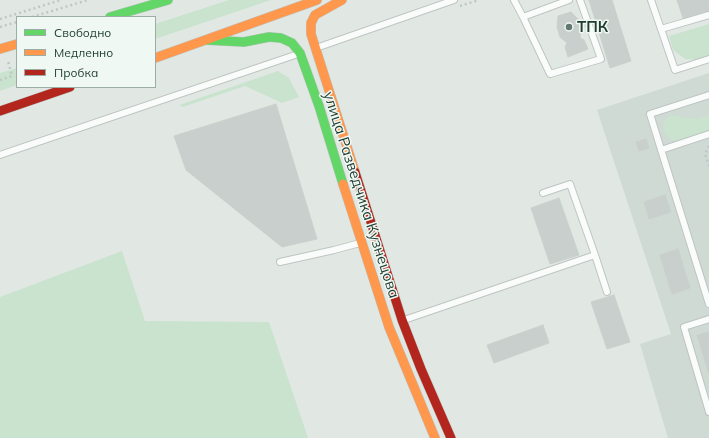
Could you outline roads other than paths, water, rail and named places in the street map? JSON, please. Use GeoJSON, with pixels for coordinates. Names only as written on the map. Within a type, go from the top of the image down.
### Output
{"type":"FeatureCollection","features":[{"type":"Feature","properties":{"kind":"main road"},"geometry":{"type":"LineString","coordinates":[[113,16],[168,0]]}},
{"type":"Feature","properties":{"kind":"main road"},"geometry":{"type":"LineString","coordinates":[[156,58],[317,0]]}},
{"type":"Feature","properties":{"kind":"main road","name":"улица Разведчика Кузнецова"},"geometry":{"type":"LineString","coordinates":[[342,0],[315,15],[311,23],[311,34],[402,320],[421,369],[451,438]]}},
{"type":"Feature","properties":{"kind":"main road","name":"улица Разведчика Кузнецова"},"geometry":{"type":"LineString","coordinates":[[206,40],[244,42],[269,37],[281,38],[292,43],[300,53],[319,106],[389,327],[435,438]]}},
{"type":"Feature","properties":{"kind":"main road"},"geometry":{"type":"LineString","coordinates":[[0,49],[16,44]]}},
{"type":"Feature","properties":{"kind":"main road"},"geometry":{"type":"LineString","coordinates":[[0,111],[67,88]]}},
{"type":"Feature","properties":{"kind":"lane"},"geometry":{"type":"LineString","coordinates":[[0,155],[454,0]]}},
{"type":"Feature","properties":{"kind":"lane"},"geometry":{"type":"LineString","coordinates":[[514,0],[550,74],[601,59],[580,0]]}},
{"type":"Feature","properties":{"kind":"lane"},"geometry":{"type":"LineString","coordinates":[[523,17],[570,0]]}},
{"type":"Feature","properties":{"kind":"lane"},"geometry":{"type":"LineString","coordinates":[[651,0],[675,70],[709,59]]}},
{"type":"Feature","properties":{"kind":"lane"},"geometry":{"type":"LineString","coordinates":[[661,29],[709,15]]}},
{"type":"Feature","properties":{"kind":"lane"},"geometry":{"type":"LineString","coordinates":[[709,95],[650,114],[709,304]]}},
{"type":"Feature","properties":{"kind":"lane"},"geometry":{"type":"LineString","coordinates":[[661,150],[709,134]]}},
{"type":"Feature","properties":{"kind":"lane"},"geometry":{"type":"LineString","coordinates":[[543,193],[570,184],[607,292]]}},
{"type":"Feature","properties":{"kind":"lane"},"geometry":{"type":"LineString","coordinates":[[280,262],[362,242]]}},
{"type":"Feature","properties":{"kind":"lane"},"geometry":{"type":"LineString","coordinates":[[402,320],[595,255]]}},
{"type":"Feature","properties":{"kind":"lane"},"geometry":{"type":"LineString","coordinates":[[709,319],[684,327],[709,412]]}},
{"type":"Feature","properties":{"kind":"place","name":"ТПК"},"geometry":{"type":"Point","coordinates":[569,27]}}]}
